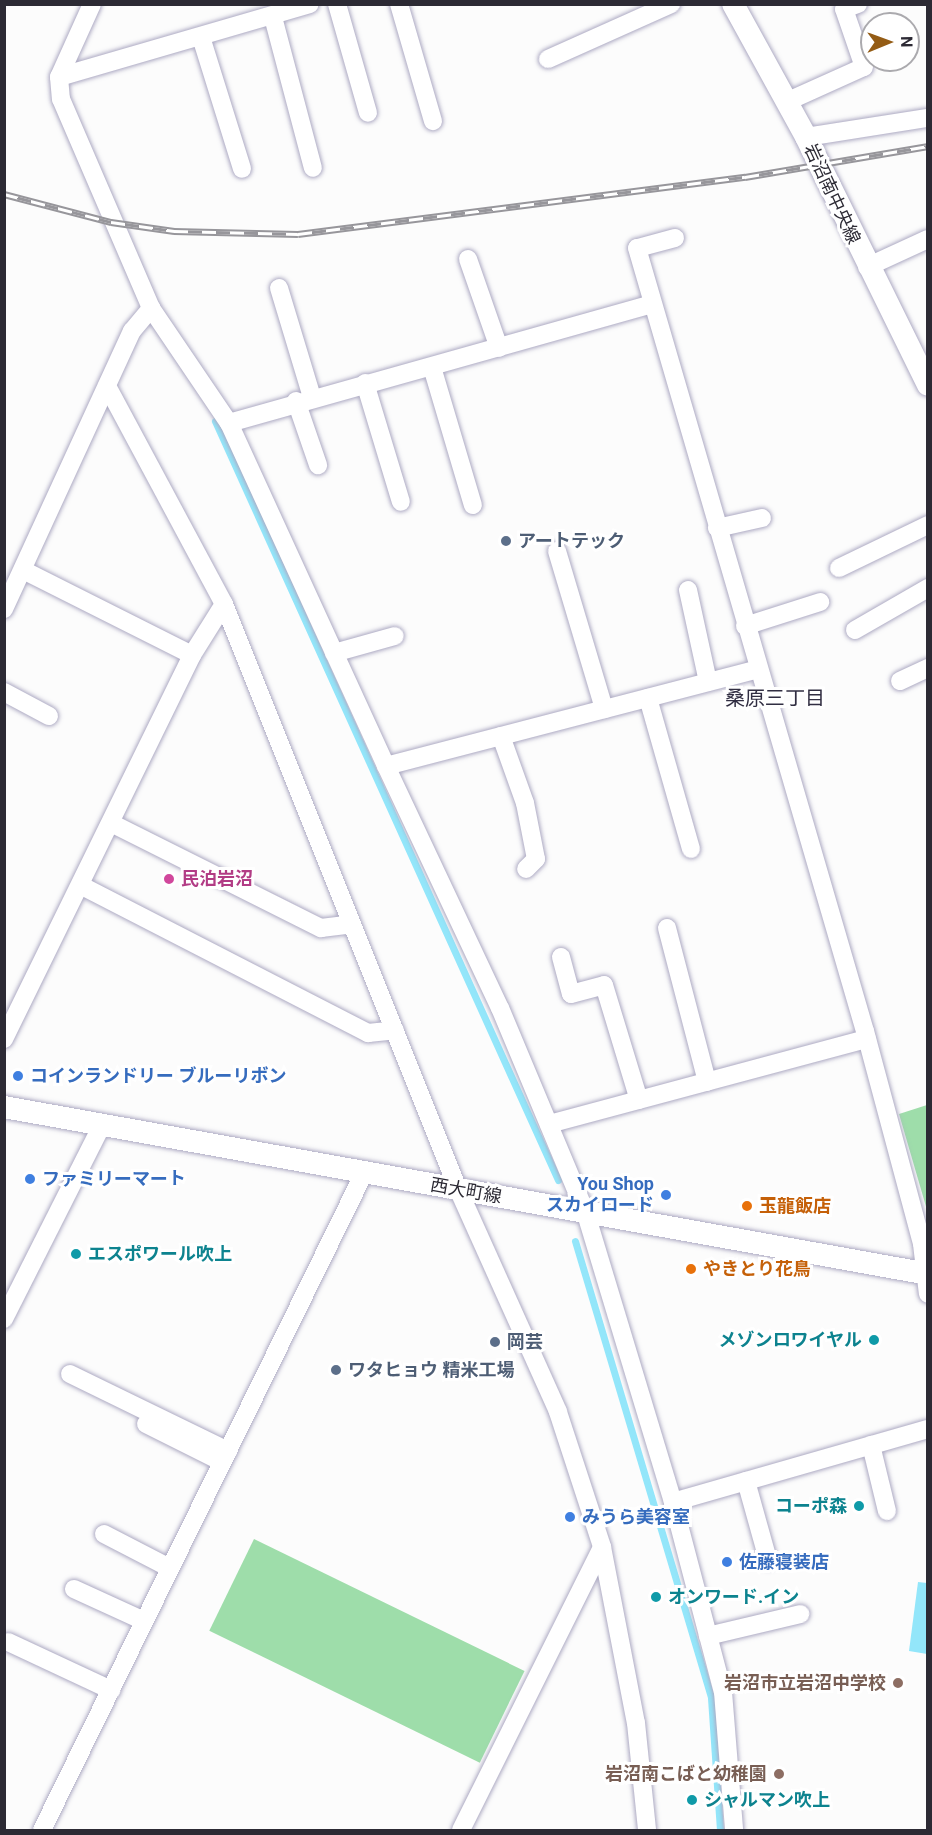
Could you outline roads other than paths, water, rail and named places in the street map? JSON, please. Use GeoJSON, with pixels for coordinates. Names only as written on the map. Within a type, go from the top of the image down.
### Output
{"type":"FeatureCollection","features":[{"type":"Feature","properties":{"kind":"street"},"geometry":{"type":"LineString","coordinates":[[93,4],[59,77],[61,99],[151,308],[229,423],[549,1124],[586,1214],[673,1502],[723,1692],[734,1830]]}},
{"type":"Feature","properties":{"kind":"street"},"geometry":{"type":"LineString","coordinates":[[337,4],[368,113]]}},
{"type":"Feature","properties":{"kind":"street"},"geometry":{"type":"LineString","coordinates":[[399,4],[433,121]]}},
{"type":"Feature","properties":{"kind":"street"},"geometry":{"type":"LineString","coordinates":[[548,59],[671,4]]}},
{"type":"Feature","properties":{"kind":"street","name":"岩沼南中央線"},"geometry":{"type":"LineString","coordinates":[[733,4],[806,137],[867,267],[927,385]]}},
{"type":"Feature","properties":{"kind":"street"},"geometry":{"type":"LineString","coordinates":[[786,102],[864,67],[844,9],[858,4]]}},
{"type":"Feature","properties":{"kind":"street"},"geometry":{"type":"LineString","coordinates":[[59,77],[273,17],[300,6]]}},
{"type":"Feature","properties":{"kind":"street"},"geometry":{"type":"LineString","coordinates":[[273,17],[313,168]]}},
{"type":"Feature","properties":{"kind":"street"},"geometry":{"type":"LineString","coordinates":[[201,37],[242,169]]}},
{"type":"Feature","properties":{"kind":"street"},"geometry":{"type":"LineString","coordinates":[[806,137],[927,118]]}},
{"type":"Feature","properties":{"kind":"street"},"geometry":{"type":"LineString","coordinates":[[675,238],[637,248],[745,626],[867,1039],[922,1244],[925,1280]]}},
{"type":"Feature","properties":{"kind":"street"},"geometry":{"type":"LineString","coordinates":[[867,267],[927,239]]}},
{"type":"Feature","properties":{"kind":"street"},"geometry":{"type":"LineString","coordinates":[[468,259],[499,348]]}},
{"type":"Feature","properties":{"kind":"street"},"geometry":{"type":"LineString","coordinates":[[279,288],[318,465]]}},
{"type":"Feature","properties":{"kind":"street"},"geometry":{"type":"LineString","coordinates":[[229,423],[304,399],[432,367],[653,304]]}},
{"type":"Feature","properties":{"kind":"street"},"geometry":{"type":"LineString","coordinates":[[4,609],[25,571],[132,331],[151,308]]}},
{"type":"Feature","properties":{"kind":"street"},"geometry":{"type":"LineString","coordinates":[[432,367],[473,505]]}},
{"type":"Feature","properties":{"kind":"street"},"geometry":{"type":"LineString","coordinates":[[365,383],[401,502]]}},
{"type":"Feature","properties":{"kind":"street"},"geometry":{"type":"LineString","coordinates":[[107,386],[224,604],[458,1190],[558,1412],[602,1547],[636,1723],[647,1830]]}},
{"type":"Feature","properties":{"kind":"street"},"geometry":{"type":"LineString","coordinates":[[717,528],[762,518]]}},
{"type":"Feature","properties":{"kind":"street"},"geometry":{"type":"LineString","coordinates":[[839,568],[927,525]]}},
{"type":"Feature","properties":{"kind":"street"},"geometry":{"type":"LineString","coordinates":[[556,551],[604,709]]}},
{"type":"Feature","properties":{"kind":"street"},"geometry":{"type":"LineString","coordinates":[[25,571],[192,655]]}},
{"type":"Feature","properties":{"kind":"street"},"geometry":{"type":"LineString","coordinates":[[855,630],[927,588]]}},
{"type":"Feature","properties":{"kind":"street"},"geometry":{"type":"LineString","coordinates":[[688,590],[708,682]]}},
{"type":"Feature","properties":{"kind":"street"},"geometry":{"type":"LineString","coordinates":[[745,626],[820,602]]}},
{"type":"Feature","properties":{"kind":"street"},"geometry":{"type":"LineString","coordinates":[[4,1039],[113,824],[192,655],[224,604]]}},
{"type":"Feature","properties":{"kind":"street"},"geometry":{"type":"LineString","coordinates":[[334,653],[395,636]]}},
{"type":"Feature","properties":{"kind":"street"},"geometry":{"type":"LineString","coordinates":[[900,681],[927,668]]}},
{"type":"Feature","properties":{"kind":"street"},"geometry":{"type":"LineString","coordinates":[[386,766],[758,669]]}},
{"type":"Feature","properties":{"kind":"street"},"geometry":{"type":"LineString","coordinates":[[4,692],[49,716]]}},
{"type":"Feature","properties":{"kind":"street"},"geometry":{"type":"LineString","coordinates":[[648,698],[691,849]]}},
{"type":"Feature","properties":{"kind":"street"},"geometry":{"type":"LineString","coordinates":[[501,736],[525,803],[536,859],[526,869]]}},
{"type":"Feature","properties":{"kind":"street"},"geometry":{"type":"LineString","coordinates":[[113,824],[321,928],[352,924]]}},
{"type":"Feature","properties":{"kind":"street"},"geometry":{"type":"LineString","coordinates":[[82,886],[368,1033],[395,1030]]}},
{"type":"Feature","properties":{"kind":"street"},"geometry":{"type":"LineString","coordinates":[[667,928],[707,1082]]}},
{"type":"Feature","properties":{"kind":"street"},"geometry":{"type":"LineString","coordinates":[[561,957],[571,993],[604,985],[639,1100]]}},
{"type":"Feature","properties":{"kind":"street"},"geometry":{"type":"LineString","coordinates":[[549,1124],[867,1039]]}},
{"type":"Feature","properties":{"kind":"street","name":"西大町線"},"geometry":{"type":"LineString","coordinates":[[4,1107],[586,1214],[925,1280]]}},
{"type":"Feature","properties":{"kind":"street"},"geometry":{"type":"LineString","coordinates":[[4,1319],[102,1125]]}},
{"type":"Feature","properties":{"kind":"street"},"geometry":{"type":"LineString","coordinates":[[42,1830],[364,1173]]}},
{"type":"Feature","properties":{"kind":"street"},"geometry":{"type":"LineString","coordinates":[[70,1374],[225,1456]]}},
{"type":"Feature","properties":{"kind":"street"},"geometry":{"type":"LineString","coordinates":[[145,1424],[225,1456]]}},
{"type":"Feature","properties":{"kind":"street"},"geometry":{"type":"LineString","coordinates":[[673,1502],[927,1429]]}},
{"type":"Feature","properties":{"kind":"street"},"geometry":{"type":"LineString","coordinates":[[871,1445],[888,1511]]}},
{"type":"Feature","properties":{"kind":"street"},"geometry":{"type":"LineString","coordinates":[[746,1481],[768,1560]]}},
{"type":"Feature","properties":{"kind":"street"},"geometry":{"type":"LineString","coordinates":[[104,1534],[170,1568]]}},
{"type":"Feature","properties":{"kind":"street"},"geometry":{"type":"LineString","coordinates":[[461,1830],[602,1547]]}},
{"type":"Feature","properties":{"kind":"street"},"geometry":{"type":"LineString","coordinates":[[74,1589],[144,1621]]}},
{"type":"Feature","properties":{"kind":"street"},"geometry":{"type":"LineString","coordinates":[[708,1636],[800,1614]]}},
{"type":"Feature","properties":{"kind":"street"},"geometry":{"type":"LineString","coordinates":[[8,1642],[111,1690]]}},
{"type":"Feature","properties":{"kind":"water"},"geometry":{"type":"Polygon","coordinates":[[[918,1582],[927,1583],[927,1654],[909,1651],[918,1582]]]}},
{"type":"Feature","properties":{"kind":"waterway"},"geometry":{"type":"LineString","coordinates":[[215,421],[558,1180]]}},
{"type":"Feature","properties":{"kind":"waterway"},"geometry":{"type":"LineString","coordinates":[[575,1241],[711,1698],[720,1830]]}},
{"type":"Feature","properties":{"kind":"railway"},"geometry":{"type":"LineString","coordinates":[[4,194],[111,222],[174,231],[298,234],[745,177],[928,146]]}},
{"type":"Feature","properties":{"kind":"place","name":"アートテック"},"geometry":{"type":"Point","coordinates":[506,541]}},
{"type":"Feature","properties":{"kind":"place","name":"民泊岩沼"},"geometry":{"type":"Point","coordinates":[169,879]}},
{"type":"Feature","properties":{"kind":"place","name":"コインランドリー ブルーリボン"},"geometry":{"type":"Point","coordinates":[18,1076]}},
{"type":"Feature","properties":{"kind":"place","name":"ファミリーマート"},"geometry":{"type":"Point","coordinates":[30,1179]}},
{"type":"Feature","properties":{"kind":"place","name":"You Shop スカイロード"},"geometry":{"type":"Point","coordinates":[666,1195]}},
{"type":"Feature","properties":{"kind":"place","name":"玉龍飯店"},"geometry":{"type":"Point","coordinates":[747,1206]}},
{"type":"Feature","properties":{"kind":"place","name":"エスポワール吹上"},"geometry":{"type":"Point","coordinates":[76,1254]}},
{"type":"Feature","properties":{"kind":"place","name":"やきとり花鳥"},"geometry":{"type":"Point","coordinates":[691,1269]}},
{"type":"Feature","properties":{"kind":"place","name":"メゾンロワイヤル"},"geometry":{"type":"Point","coordinates":[874,1340]}},
{"type":"Feature","properties":{"kind":"place","name":"岡芸"},"geometry":{"type":"Point","coordinates":[495,1342]}},
{"type":"Feature","properties":{"kind":"place","name":"ワタヒョウ 精米工場"},"geometry":{"type":"Point","coordinates":[336,1370]}},
{"type":"Feature","properties":{"kind":"place","name":"コーポ森"},"geometry":{"type":"Point","coordinates":[859,1506]}},
{"type":"Feature","properties":{"kind":"place","name":"みうら美容室"},"geometry":{"type":"Point","coordinates":[570,1517]}},
{"type":"Feature","properties":{"kind":"place","name":"佐藤寝装店"},"geometry":{"type":"Point","coordinates":[727,1562]}},
{"type":"Feature","properties":{"kind":"place","name":"オンワード.イン"},"geometry":{"type":"Point","coordinates":[656,1597]}},
{"type":"Feature","properties":{"kind":"place","name":"岩沼市立岩沼中学校"},"geometry":{"type":"Point","coordinates":[898,1683]}},
{"type":"Feature","properties":{"kind":"place","name":"岩沼南こばと幼稚園"},"geometry":{"type":"Point","coordinates":[779,1774]}},
{"type":"Feature","properties":{"kind":"place","name":"シャルマン吹上"},"geometry":{"type":"Point","coordinates":[692,1800]}},
{"type":"Feature","properties":{"kind":"district","name":"桑原三丁目"},"geometry":{"type":"Point","coordinates":[775,698]}}]}
